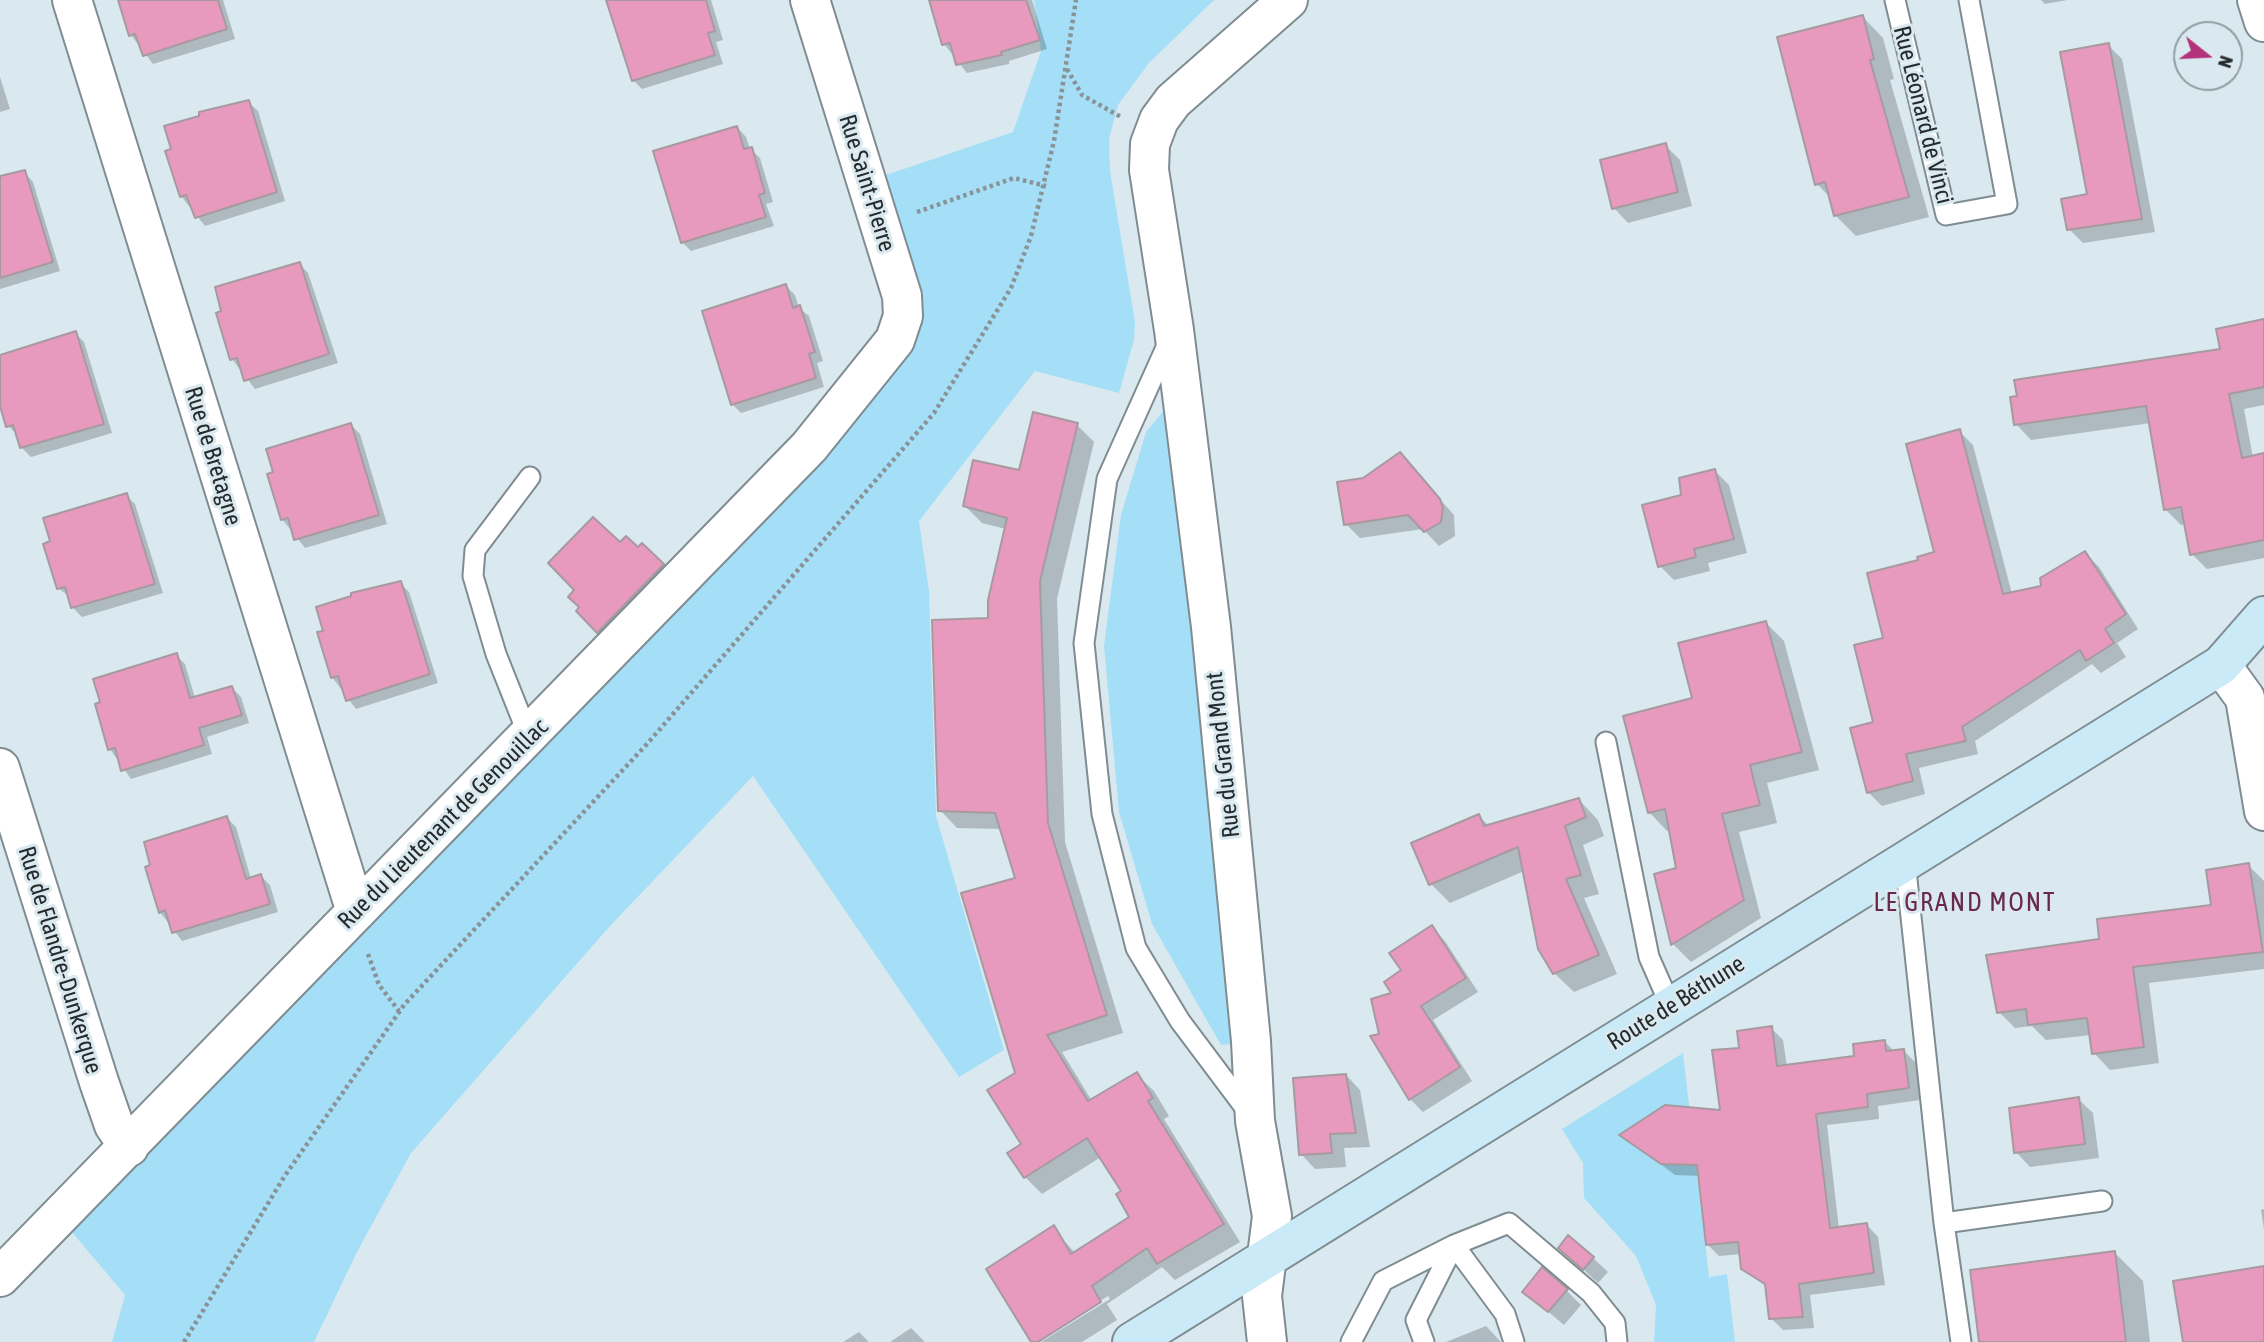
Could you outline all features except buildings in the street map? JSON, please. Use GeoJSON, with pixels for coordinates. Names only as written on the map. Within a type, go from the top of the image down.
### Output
{"type":"FeatureCollection","features":[{"type":"Feature","properties":{"kind":"main road","name":"Route de Béthune"},"geometry":{"type":"LineString","coordinates":[[1132,1342],[2221,665],[2264,616]]}},
{"type":"Feature","properties":{"kind":"main road","name":"Route de Béthune"},"geometry":{"type":"LineString","coordinates":[[2221,665],[2264,657]]}},
{"type":"Feature","properties":{"kind":"street","name":"Rue de Bretagne"},"geometry":{"type":"LineString","coordinates":[[72,0],[356,912]]}},
{"type":"Feature","properties":{"kind":"street","name":"Rue Saint-Pierre"},"geometry":{"type":"LineString","coordinates":[[810,0],[902,296],[903,316],[895,340],[880,363]]}},
{"type":"Feature","properties":{"kind":"street","name":"Rue du Grand Mont"},"geometry":{"type":"LineString","coordinates":[[1267,1342],[1262,1296],[1272,1216],[1255,1121],[1251,1041],[1211,627],[1174,330],[1149,170],[1150,145],[1159,120],[1173,102],[1288,0]]}},
{"type":"Feature","properties":{"kind":"street"},"geometry":{"type":"LineString","coordinates":[[2258,0],[2264,22]]}},
{"type":"Feature","properties":{"kind":"street","name":"Rue du Lieutenant de Genouillac"},"geometry":{"type":"LineString","coordinates":[[0,1277],[809,447],[880,363]]}},
{"type":"Feature","properties":{"kind":"street"},"geometry":{"type":"LineString","coordinates":[[2221,665],[2245,698],[2264,811]]}},
{"type":"Feature","properties":{"kind":"street","name":"Rue de Flandre-Dunkerque"},"geometry":{"type":"LineString","coordinates":[[0,768],[99,1082],[114,1125],[129,1147]]}},
{"type":"Feature","properties":{"kind":"lane","name":"Rue Léonard de Vinci"},"geometry":{"type":"LineString","coordinates":[[1895,0],[1946,215],[2007,204],[1969,0]]}},
{"type":"Feature","properties":{"kind":"lane"},"geometry":{"type":"LineString","coordinates":[[1174,330],[1107,479],[1084,643],[1102,814],[1136,948],[1180,1021],[1255,1121]]}},
{"type":"Feature","properties":{"kind":"lane"},"geometry":{"type":"LineString","coordinates":[[529,737],[496,654],[473,576],[475,550],[530,477]]}},
{"type":"Feature","properties":{"kind":"lane"},"geometry":{"type":"LineString","coordinates":[[1606,742],[1649,957],[1671,1007]]}},
{"type":"Feature","properties":{"kind":"lane"},"geometry":{"type":"LineString","coordinates":[[1905,861],[1944,1223],[1961,1342]]}},
{"type":"Feature","properties":{"kind":"lane"},"geometry":{"type":"LineString","coordinates":[[1944,1223],[2102,1201]]}},
{"type":"Feature","properties":{"kind":"lane"},"geometry":{"type":"LineString","coordinates":[[1351,1342],[1383,1281],[1454,1245],[1509,1223],[1591,1293],[1615,1323],[1617,1342]]}},
{"type":"Feature","properties":{"kind":"lane"},"geometry":{"type":"LineString","coordinates":[[1424,1342],[1416,1320],[1454,1245]]}},
{"type":"Feature","properties":{"kind":"lane"},"geometry":{"type":"LineString","coordinates":[[1454,1245],[1505,1314],[1514,1342]]}},
{"type":"Feature","properties":{"kind":"path"},"geometry":{"type":"LineString","coordinates":[[184,1342],[284,1177],[399,1011],[647,744],[934,413],[1011,288],[1031,236],[1046,186],[1076,0]]}},
{"type":"Feature","properties":{"kind":"path"},"geometry":{"type":"LineString","coordinates":[[1067,68],[1082,95],[1123,118]]}},
{"type":"Feature","properties":{"kind":"path"},"geometry":{"type":"LineString","coordinates":[[879,222],[1014,178],[1046,186]]}},
{"type":"Feature","properties":{"kind":"path"},"geometry":{"type":"LineString","coordinates":[[356,912],[379,985],[399,1011]]}},
{"type":"Feature","properties":{"kind":"shaded area"},"geometry":{"type":"Polygon","coordinates":[[[1034,0],[1214,0],[1149,63],[1118,105],[1109,139],[1110,171],[1135,322],[1134,340],[1119,393],[1035,371],[919,521],[929,591],[936,816],[1004,1050],[959,1077],[753,776],[610,926],[411,1153],[357,1252],[314,1342],[112,1342],[125,1295],[71,1231],[919,298],[886,175],[1013,132],[1041,51],[1034,0]]]}},
{"type":"Feature","properties":{"kind":"shaded area"},"geometry":{"type":"Polygon","coordinates":[[[1168,405],[1243,1043],[1221,1045],[1152,924],[1119,812],[1104,646],[1121,515],[1146,432],[1168,405]]]}},
{"type":"Feature","properties":{"kind":"shaded area"},"geometry":{"type":"Polygon","coordinates":[[[1683,1053],[1709,1277],[1727,1274],[1735,1342],[1654,1342],[1656,1305],[1636,1256],[1584,1198],[1583,1163],[1562,1129],[1683,1053]]]}},
{"type":"Feature","properties":{"kind":"district","name":"LE GRAND MONT"},"geometry":{"type":"Point","coordinates":[1965,903]}}]}
